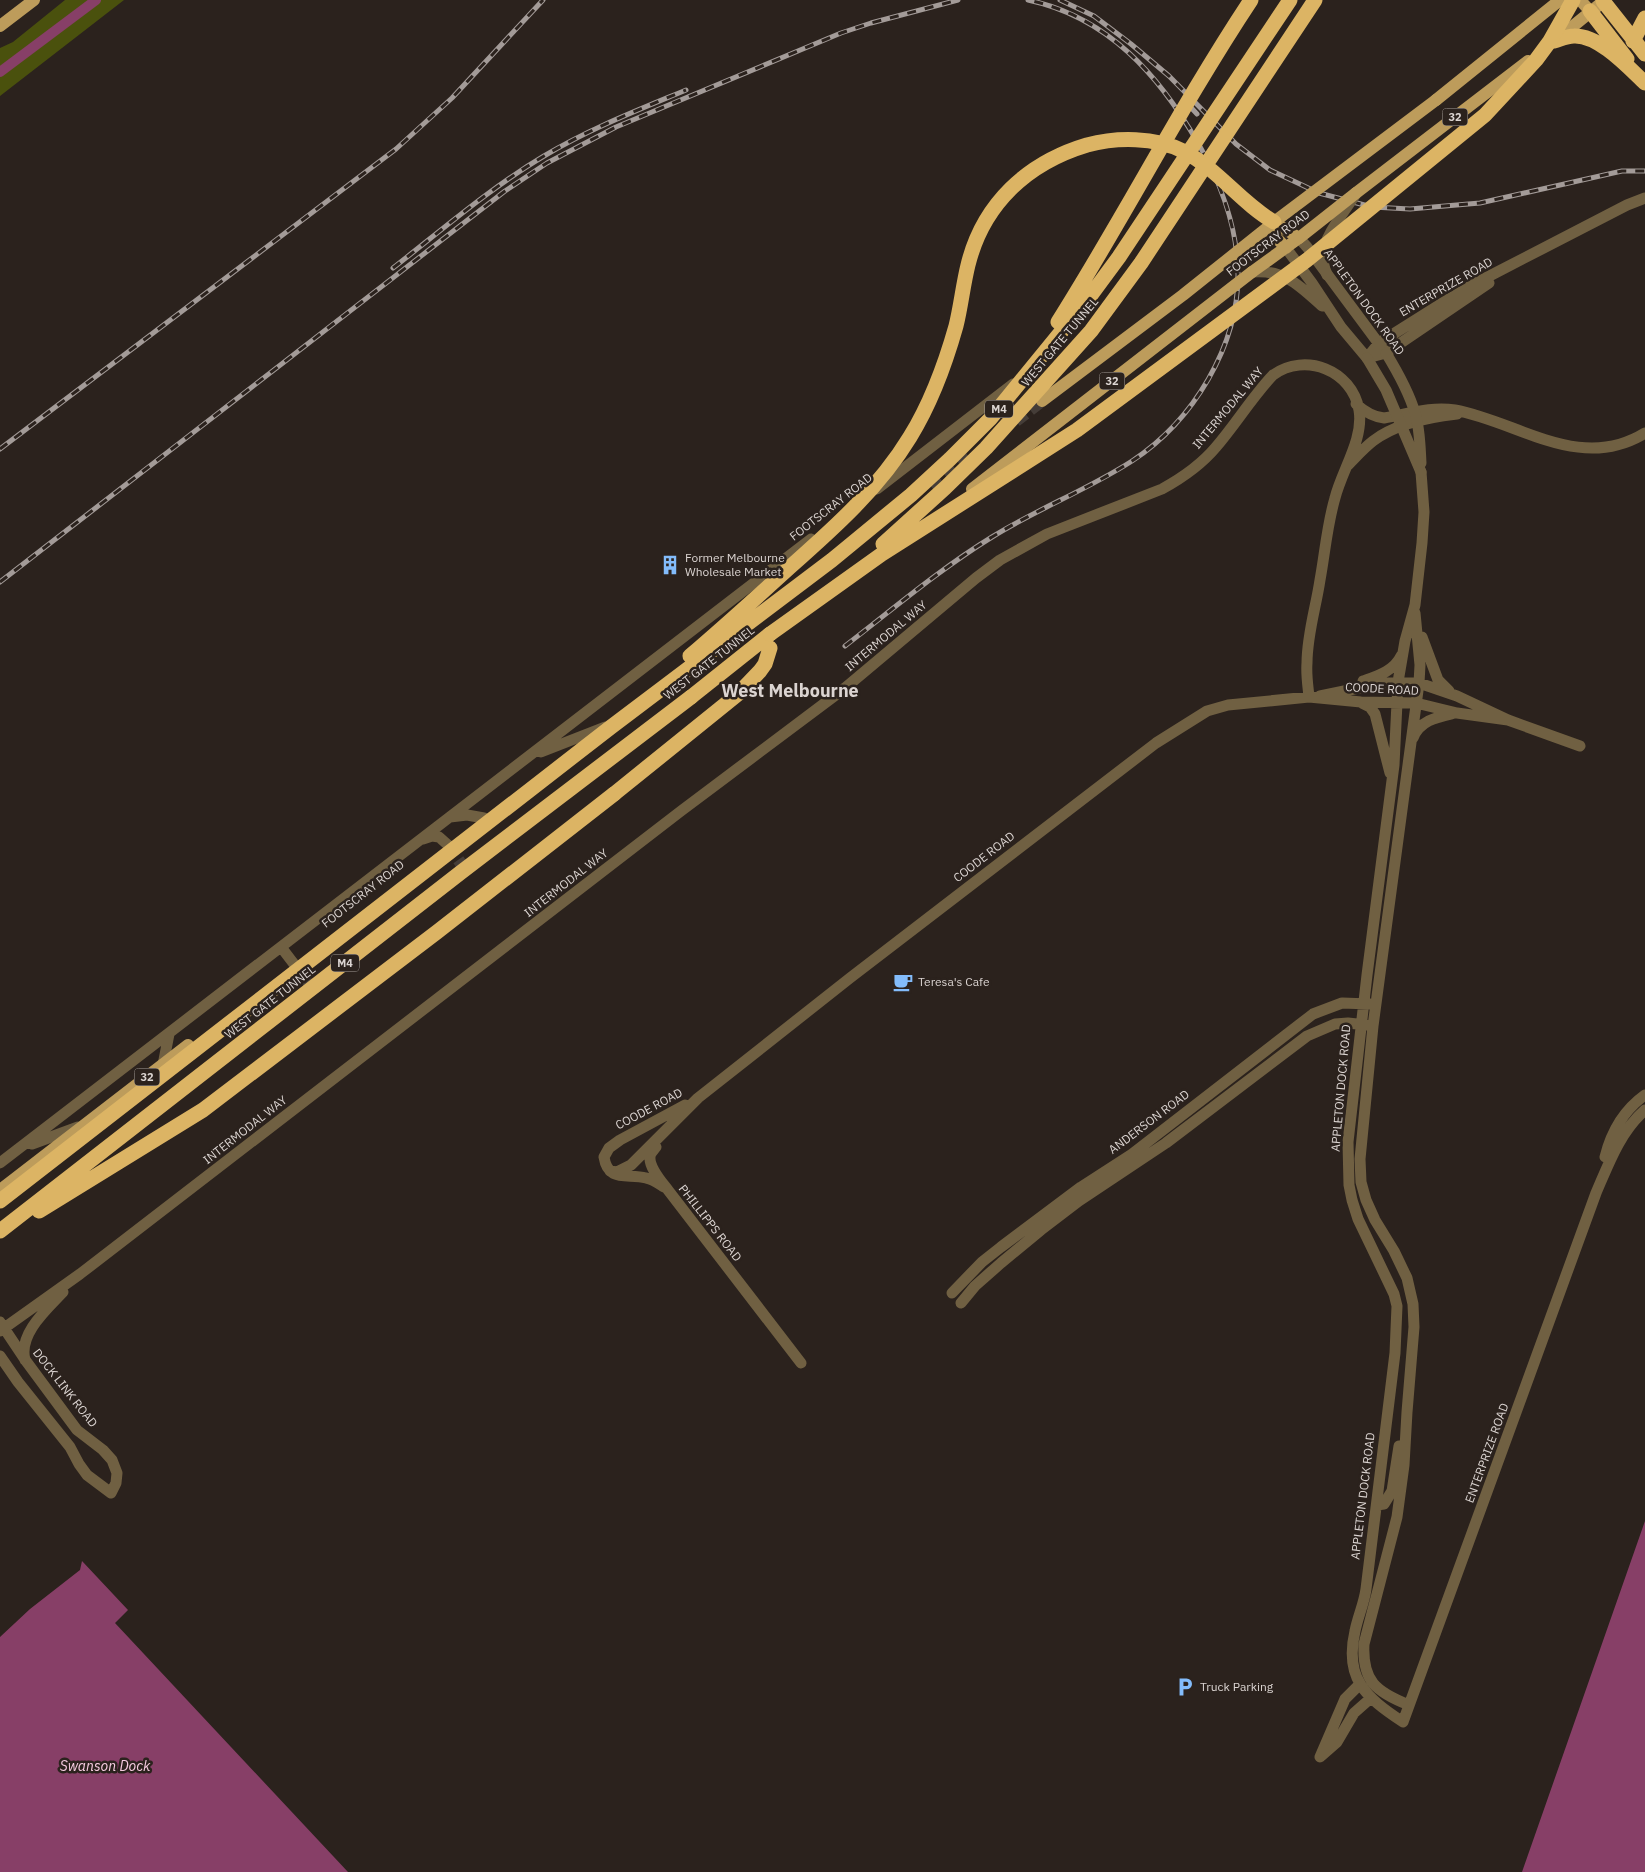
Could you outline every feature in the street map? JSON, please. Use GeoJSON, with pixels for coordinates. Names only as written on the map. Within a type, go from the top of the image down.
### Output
{"type":"FeatureCollection","features":[{"type":"Feature","properties":{"kind":"highway"},"geometry":{"type":"LineString","coordinates":[[1020,383],[1080,288],[1224,41],[1251,0]]}},
{"type":"Feature","properties":{"kind":"highway","name":"WEST GATE TUNNEL"},"geometry":{"type":"LineString","coordinates":[[0,1201],[609,727],[824,566],[904,501],[950,459],[990,419],[1088,299],[1119,257],[1290,0]]}},
{"type":"Feature","properties":{"kind":"highway","name":"WEST GATE TUNNEL"},"geometry":{"type":"LineString","coordinates":[[0,1233],[770,641],[897,533],[945,488],[986,448],[1091,331],[1151,247],[1315,0]]}},
{"type":"Feature","properties":{"kind":"highway"},"geometry":{"type":"LineString","coordinates":[[0,1233],[203,1110],[438,932],[738,694],[765,664],[770,641],[882,554],[1085,424],[1307,260],[1490,110],[1536,60],[1550,41],[1573,0]]}},
{"type":"Feature","properties":{"kind":"highway"},"geometry":{"type":"LineString","coordinates":[[1603,0],[1645,54]]}},
{"type":"Feature","properties":{"kind":"highway"},"geometry":{"type":"LineString","coordinates":[[1585,6],[1645,83]]}},
{"type":"Feature","properties":{"kind":"highway"},"geometry":{"type":"LineString","coordinates":[[1633,40],[1645,18]]}},
{"type":"Feature","properties":{"kind":"highway"},"geometry":{"type":"LineString","coordinates":[[1554,41],[1570,36],[1588,38],[1607,50],[1645,83]]}},
{"type":"Feature","properties":{"kind":"highway"},"geometry":{"type":"LineString","coordinates":[[609,727],[825,536],[876,485],[910,438],[940,378],[956,324],[968,265],[983,224],[998,203],[1019,180],[1061,154],[1092,144],[1115,140],[1153,142],[1184,151],[1219,176],[1259,212],[1270,225]]}},
{"type":"Feature","properties":{"kind":"main road"},"geometry":{"type":"LineString","coordinates":[[0,26],[34,0]]}},
{"type":"Feature","properties":{"kind":"main road","name":"FOOTSCRAY ROAD"},"geometry":{"type":"LineString","coordinates":[[1042,401],[1436,100],[1560,0]]}},
{"type":"Feature","properties":{"kind":"main road","name":"FOOTSCRAY ROAD"},"geometry":{"type":"LineString","coordinates":[[948,507],[1554,41],[1585,6],[1603,0]]}},
{"type":"Feature","properties":{"kind":"main road","name":"APPLETON DOCK ROAD"},"geometry":{"type":"LineString","coordinates":[[1270,225],[1299,238]]}},
{"type":"Feature","properties":{"kind":"main road","name":"APPLETON DOCK ROAD"},"geometry":{"type":"LineString","coordinates":[[1270,225],[1286,248]]}},
{"type":"Feature","properties":{"kind":"main road","name":"FOOTSCRAY ROAD"},"geometry":{"type":"LineString","coordinates":[[0,1190],[484,818]]}},
{"type":"Feature","properties":{"kind":"street"},"geometry":{"type":"LineString","coordinates":[[1327,275],[1323,261],[1324,248],[1356,194]]}},
{"type":"Feature","properties":{"kind":"street","name":"ENTERPRIZE ROAD"},"geometry":{"type":"LineString","coordinates":[[1367,358],[1379,343],[1466,289],[1627,205],[1645,198]]}},
{"type":"Feature","properties":{"kind":"street","name":"APPLETON DOCK ROAD"},"geometry":{"type":"LineString","coordinates":[[1299,238],[1379,343],[1398,375],[1415,412],[1419,434],[1424,500],[1424,526],[1415,607],[1403,650],[1398,682],[1394,765],[1363,1003],[1348,1142],[1349,1185],[1358,1219],[1394,1294],[1397,1306],[1395,1354],[1366,1589],[1355,1630],[1351,1657],[1354,1671],[1360,1684],[1371,1698],[1403,1722]]}},
{"type":"Feature","properties":{"kind":"street","name":"APPLETON DOCK ROAD"},"geometry":{"type":"LineString","coordinates":[[1286,248],[1312,283],[1332,315],[1367,358],[1386,390],[1421,472]]}},
{"type":"Feature","properties":{"kind":"street","name":"ENTERPRIZE ROAD"},"geometry":{"type":"LineString","coordinates":[[1367,358],[1386,353],[1528,257]]}},
{"type":"Feature","properties":{"kind":"street"},"geometry":{"type":"LineString","coordinates":[[1252,272],[1274,272],[1288,278],[1304,289],[1332,315]]}},
{"type":"Feature","properties":{"kind":"street","name":"FOOTSCRAY ROAD"},"geometry":{"type":"LineString","coordinates":[[1,1162],[1045,360]]}},
{"type":"Feature","properties":{"kind":"street","name":"INTERMODAL WAY"},"geometry":{"type":"LineString","coordinates":[[1,1327],[80,1274],[728,775],[845,688],[1000,560],[1047,534],[1162,489],[1178,480],[1216,448],[1263,385],[1282,368],[1305,364],[1318,366],[1331,372],[1344,382],[1351,391],[1359,410],[1359,427],[1335,497],[1328,528],[1307,651],[1307,675],[1311,698]]}},
{"type":"Feature","properties":{"kind":"street"},"geometry":{"type":"LineString","coordinates":[[1356,404],[1365,412],[1384,418],[1436,408],[1472,414],[1521,430],[1548,442],[1593,449],[1614,446],[1645,433]]}},
{"type":"Feature","properties":{"kind":"street"},"geometry":{"type":"LineString","coordinates":[[1344,469],[1374,440],[1389,432],[1439,417],[1472,414]]}},
{"type":"Feature","properties":{"kind":"street"},"geometry":{"type":"LineString","coordinates":[[1415,607],[1438,680],[1452,694]]}},
{"type":"Feature","properties":{"kind":"street","name":"APPLETON DOCK ROAD"},"geometry":{"type":"LineString","coordinates":[[1409,1705],[1390,1697],[1375,1686],[1368,1677],[1363,1655],[1364,1644],[1397,1517],[1404,1465],[1414,1327],[1413,1304],[1407,1278],[1366,1200],[1361,1182],[1360,1159],[1373,1026],[1419,683],[1420,665],[1415,607]]}},
{"type":"Feature","properties":{"kind":"street"},"geometry":{"type":"LineString","coordinates":[[1333,692],[1389,670],[1395,666],[1403,650]]}},
{"type":"Feature","properties":{"kind":"street","name":"COODE ROAD"},"geometry":{"type":"LineString","coordinates":[[1311,698],[1383,683],[1419,683],[1452,694],[1508,720],[1580,746]]}},
{"type":"Feature","properties":{"kind":"street","name":"COODE ROAD"},"geometry":{"type":"LineString","coordinates":[[698,1098],[608,1148],[604,1157],[610,1171],[617,1172],[637,1161],[698,1098],[850,978],[1156,743],[1207,711],[1228,705],[1311,698],[1361,702],[1416,703],[1456,713],[1508,720]]}},
{"type":"Feature","properties":{"kind":"street"},"geometry":{"type":"LineString","coordinates":[[1361,702],[1370,707],[1376,714],[1389,769],[1391,788]]}},
{"type":"Feature","properties":{"kind":"street"},"geometry":{"type":"LineString","coordinates":[[1412,741],[1415,733],[1421,726],[1429,721],[1456,713]]}},
{"type":"Feature","properties":{"kind":"street","name":"FOOTSCRAY ROAD"},"geometry":{"type":"LineString","coordinates":[[516,767],[541,752],[609,727]]}},
{"type":"Feature","properties":{"kind":"street","name":"FOOTSCRAY ROAD"},"geometry":{"type":"LineString","coordinates":[[447,819],[458,815],[484,818]]}},
{"type":"Feature","properties":{"kind":"street","name":"FOOTSCRAY ROAD"},"geometry":{"type":"LineString","coordinates":[[415,843],[436,836],[440,837],[448,845]]}},
{"type":"Feature","properties":{"kind":"street"},"geometry":{"type":"LineString","coordinates":[[281,947],[294,964]]}},
{"type":"Feature","properties":{"kind":"street","name":"ANDERSON ROAD"},"geometry":{"type":"LineString","coordinates":[[952,1293],[982,1262],[1001,1247],[1081,1187],[1132,1154],[1313,1014],[1342,1003],[1376,1005]]}},
{"type":"Feature","properties":{"kind":"street","name":"ANDERSON ROAD"},"geometry":{"type":"LineString","coordinates":[[961,1303],[988,1275],[1041,1230],[1079,1201],[1166,1143],[1307,1036],[1335,1024],[1373,1026]]}},
{"type":"Feature","properties":{"kind":"street"},"geometry":{"type":"LineString","coordinates":[[163,1065],[170,1034]]}},
{"type":"Feature","properties":{"kind":"street","name":"ENTERPRIZE ROAD"},"geometry":{"type":"LineString","coordinates":[[1596,1193],[1606,1154],[1617,1126],[1633,1104],[1645,1095]]}},
{"type":"Feature","properties":{"kind":"street","name":"PHILLIPPS ROAD"},"geometry":{"type":"LineString","coordinates":[[698,1098],[650,1156],[652,1166],[668,1190],[801,1363]]}},
{"type":"Feature","properties":{"kind":"street","name":"ENTERPRIZE ROAD"},"geometry":{"type":"LineString","coordinates":[[1403,1722],[1596,1193],[1612,1156],[1628,1128],[1645,1110]]}},
{"type":"Feature","properties":{"kind":"street","name":"FOOTSCRAY ROAD"},"geometry":{"type":"LineString","coordinates":[[19,1149],[88,1123]]}},
{"type":"Feature","properties":{"kind":"street"},"geometry":{"type":"LineString","coordinates":[[610,1171],[618,1176],[647,1178],[668,1190]]}},
{"type":"Feature","properties":{"kind":"street","name":"INTERMODAL WAY"},"geometry":{"type":"LineString","coordinates":[[26,1361],[24,1345],[31,1329],[80,1274]]}},
{"type":"Feature","properties":{"kind":"street","name":"DOCK LINK ROAD"},"geometry":{"type":"LineString","coordinates":[[0,1356],[18,1382],[70,1447],[87,1476],[111,1493],[116,1483],[117,1474],[112,1460],[103,1450],[77,1430],[1,1327]]}},
{"type":"Feature","properties":{"kind":"street"},"geometry":{"type":"LineString","coordinates":[[1376,1505],[1384,1504],[1392,1491],[1409,1393]]}},
{"type":"Feature","properties":{"kind":"street"},"geometry":{"type":"LineString","coordinates":[[1360,1684],[1345,1699],[1320,1757],[1337,1742],[1354,1712],[1371,1698]]}},
{"type":"Feature","properties":{"kind":"green space"},"geometry":{"type":"Polygon","coordinates":[[[65,0],[124,0],[0,96],[0,48],[13,42],[65,0]]]}},
{"type":"Feature","properties":{"kind":"water"},"geometry":{"type":"Polygon","coordinates":[[[1645,1521],[1645,1872],[1522,1872],[1645,1521]]]}},
{"type":"Feature","properties":{"kind":"water","name":"Swanson Dock"},"geometry":{"type":"Polygon","coordinates":[[[82,1561],[128,1610],[115,1623],[348,1872],[0,1872],[0,1637],[30,1609],[80,1570],[82,1561]]]}},
{"type":"Feature","properties":{"kind":"waterway"},"geometry":{"type":"LineString","coordinates":[[0,72],[96,0]]}},
{"type":"Feature","properties":{"kind":"tunnel"},"geometry":{"type":"LineString","coordinates":[[1016,421],[1042,401]]}},
{"type":"Feature","properties":{"kind":"tunnel"},"geometry":{"type":"LineString","coordinates":[[930,485],[972,454]]}},
{"type":"Feature","properties":{"kind":"tunnel"},"geometry":{"type":"LineString","coordinates":[[448,845],[469,875]]}},
{"type":"Feature","properties":{"kind":"tunnel"},"geometry":{"type":"LineString","coordinates":[[294,964],[316,994]]}},
{"type":"Feature","properties":{"kind":"railway"},"geometry":{"type":"LineString","coordinates":[[0,449],[396,149],[452,98],[543,0]]}},
{"type":"Feature","properties":{"kind":"railway"},"geometry":{"type":"LineString","coordinates":[[0,582],[505,191],[547,163],[616,127],[841,33],[958,0]]}},
{"type":"Feature","properties":{"kind":"railway"},"geometry":{"type":"LineString","coordinates":[[845,646],[973,549],[1027,517],[1115,471],[1154,444],[1193,403],[1221,354],[1230,327],[1236,300],[1238,272],[1231,221],[1213,173],[1183,118],[1148,72],[1107,35],[1083,20],[1057,8],[1028,0]]}},
{"type":"Feature","properties":{"kind":"railway"},"geometry":{"type":"LineString","coordinates":[[1060,0],[1094,16],[1131,44],[1169,76],[1236,144],[1270,170],[1319,193],[1372,207],[1410,209],[1480,203],[1622,171],[1645,171]]}},
{"type":"Feature","properties":{"kind":"railway"},"geometry":{"type":"LineString","coordinates":[[393,268],[485,195],[524,168],[561,146],[596,129],[686,90]]}},
{"type":"Feature","properties":{"kind":"railway"},"geometry":{"type":"LineString","coordinates":[[1185,101],[1197,114]]}},
{"type":"Feature","properties":{"kind":"place","name":"Former Melbourne Wholesale Market"},"geometry":{"type":"Point","coordinates":[670,565]}},
{"type":"Feature","properties":{"kind":"place","name":"Teresa's Cafe"},"geometry":{"type":"Point","coordinates":[903,982]}},
{"type":"Feature","properties":{"kind":"place","name":"Truck Parking"},"geometry":{"type":"Point","coordinates":[1185,1687]}},
{"type":"Feature","properties":{"kind":"district","name":"West Melbourne"},"geometry":{"type":"Point","coordinates":[790,691]}}]}
